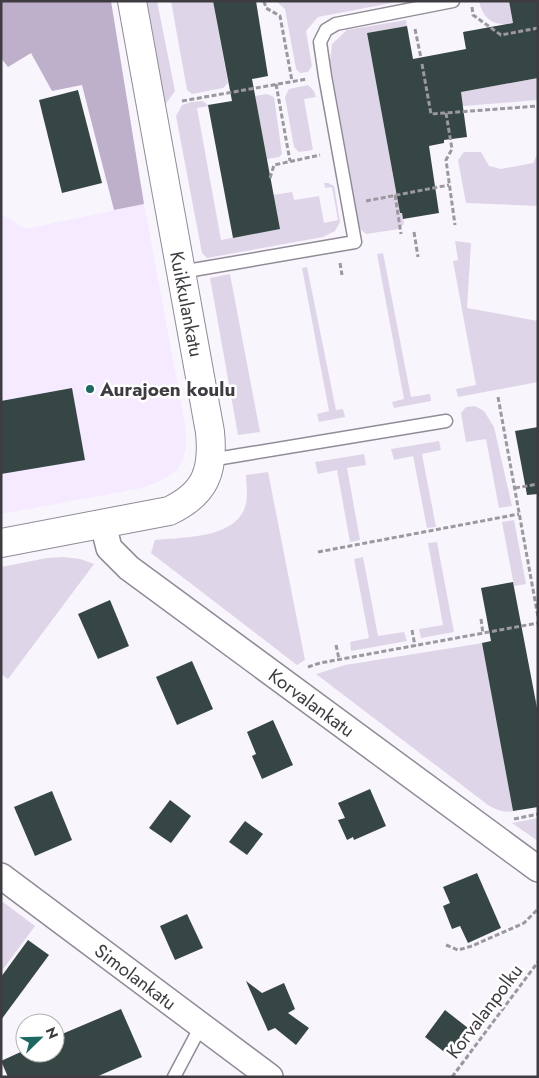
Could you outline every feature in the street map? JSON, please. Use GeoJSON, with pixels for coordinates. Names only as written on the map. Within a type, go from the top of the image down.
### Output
{"type":"FeatureCollection","features":[{"type":"Feature","properties":{"kind":"street","name":"Kuikkulankatu"},"geometry":{"type":"LineString","coordinates":[[1,543],[168,511],[184,504],[200,488],[206,477],[212,446],[210,432],[132,1]]}},
{"type":"Feature","properties":{"kind":"street","name":"Korvalankatu"},"geometry":{"type":"LineString","coordinates":[[103,524],[109,548],[129,568],[538,869]]}},
{"type":"Feature","properties":{"kind":"street","name":"Simolankatu"},"geometry":{"type":"LineString","coordinates":[[1,876],[202,1024],[270,1077]]}},
{"type":"Feature","properties":{"kind":"lane"},"geometry":{"type":"LineString","coordinates":[[181,272],[355,242],[324,76],[320,42],[326,30],[336,24],[453,1]]}},
{"type":"Feature","properties":{"kind":"lane"},"geometry":{"type":"LineString","coordinates":[[210,460],[446,421]]}},
{"type":"Feature","properties":{"kind":"lane"},"geometry":{"type":"LineString","coordinates":[[174,1077],[202,1024]]}},
{"type":"Feature","properties":{"kind":"path"},"geometry":{"type":"LineString","coordinates":[[264,1],[266,8],[280,16],[292,81]]}},
{"type":"Feature","properties":{"kind":"path"},"geometry":{"type":"LineString","coordinates":[[471,1],[474,15],[501,35],[538,28]]}},
{"type":"Feature","properties":{"kind":"path"},"geometry":{"type":"LineString","coordinates":[[412,9],[421,58]]}},
{"type":"Feature","properties":{"kind":"path"},"geometry":{"type":"LineString","coordinates":[[422,64],[431,114],[538,106]]}},
{"type":"Feature","properties":{"kind":"path"},"geometry":{"type":"LineString","coordinates":[[182,101],[324,76]]}},
{"type":"Feature","properties":{"kind":"path"},"geometry":{"type":"LineString","coordinates":[[276,84],[290,161]]}},
{"type":"Feature","properties":{"kind":"path"},"geometry":{"type":"LineString","coordinates":[[446,113],[452,149],[446,160],[455,225]]}},
{"type":"Feature","properties":{"kind":"path"},"geometry":{"type":"LineString","coordinates":[[270,178],[274,165],[338,152]]}},
{"type":"Feature","properties":{"kind":"path"},"geometry":{"type":"LineString","coordinates":[[348,204],[449,185]]}},
{"type":"Feature","properties":{"kind":"path"},"geometry":{"type":"LineString","coordinates":[[395,195],[401,234]]}},
{"type":"Feature","properties":{"kind":"path"},"geometry":{"type":"LineString","coordinates":[[414,232],[418,257]]}},
{"type":"Feature","properties":{"kind":"path"},"geometry":{"type":"LineString","coordinates":[[498,397],[538,617]]}},
{"type":"Feature","properties":{"kind":"path"},"geometry":{"type":"LineString","coordinates":[[514,488],[538,484]]}},
{"type":"Feature","properties":{"kind":"path"},"geometry":{"type":"LineString","coordinates":[[318,552],[519,514]]}},
{"type":"Feature","properties":{"kind":"path"},"geometry":{"type":"LineString","coordinates":[[481,619],[483,634]]}},
{"type":"Feature","properties":{"kind":"path"},"geometry":{"type":"LineString","coordinates":[[289,685],[304,669],[320,663],[538,623]]}},
{"type":"Feature","properties":{"kind":"path"},"geometry":{"type":"LineString","coordinates":[[412,630],[415,646]]}},
{"type":"Feature","properties":{"kind":"path"},"geometry":{"type":"LineString","coordinates":[[336,645],[339,659]]}},
{"type":"Feature","properties":{"kind":"path"},"geometry":{"type":"LineString","coordinates":[[511,820],[538,814]]}},
{"type":"Feature","properties":{"kind":"path"},"geometry":{"type":"LineString","coordinates":[[446,945],[458,950],[472,946],[524,922],[538,909]]}},
{"type":"Feature","properties":{"kind":"path","name":"Korvalanpolku"},"geometry":{"type":"LineString","coordinates":[[452,1077],[538,962]]}},
{"type":"Feature","properties":{"kind":"shaded area"},"geometry":{"type":"Polygon","coordinates":[[[1,1],[111,1],[144,204],[114,210],[82,85],[52,91],[31,53],[8,67],[1,58],[1,1]]]}},
{"type":"Feature","properties":{"kind":"shaded area"},"geometry":{"type":"Polygon","coordinates":[[[147,1],[157,1],[175,91],[165,105],[147,1]]]}},
{"type":"Feature","properties":{"kind":"shaded area"},"geometry":{"type":"Polygon","coordinates":[[[171,1],[213,1],[228,83],[223,88],[192,94],[187,90],[171,1]]]}},
{"type":"Feature","properties":{"kind":"shaded area"},"geometry":{"type":"Polygon","coordinates":[[[276,1],[402,1],[318,17],[306,31],[312,66],[308,72],[300,73],[296,69],[285,9],[276,1]]]}},
{"type":"Feature","properties":{"kind":"shaded area"},"geometry":{"type":"Polygon","coordinates":[[[479,1],[509,1],[513,23],[501,24],[491,21],[483,13],[479,1]]]}},
{"type":"Feature","properties":{"kind":"shaded area"},"geometry":{"type":"Polygon","coordinates":[[[406,20],[407,26],[367,33],[396,191],[398,191],[404,224],[399,229],[366,234],[360,229],[330,61],[332,44],[347,30],[406,20]]]}},
{"type":"Feature","properties":{"kind":"shaded area"},"geometry":{"type":"Polygon","coordinates":[[[538,78],[538,100],[440,108],[438,96],[538,78]]]}},
{"type":"Feature","properties":{"kind":"shaded area"},"geometry":{"type":"Polygon","coordinates":[[[308,85],[314,91],[316,97],[304,99],[313,150],[299,152],[294,147],[285,97],[289,89],[308,85]]]}},
{"type":"Feature","properties":{"kind":"shaded area"},"geometry":{"type":"Polygon","coordinates":[[[267,94],[274,97],[282,154],[279,157],[267,159],[255,96],[267,94]]]}},
{"type":"Feature","properties":{"kind":"shaded area"},"geometry":{"type":"Polygon","coordinates":[[[203,101],[209,106],[197,108],[221,240],[279,229],[273,195],[292,192],[294,200],[319,196],[324,223],[338,220],[332,187],[325,188],[324,183],[334,186],[340,222],[335,231],[323,237],[207,258],[202,253],[176,116],[182,105],[203,101]]]}},
{"type":"Feature","properties":{"kind":"shaded area"},"geometry":{"type":"Polygon","coordinates":[[[464,152],[481,152],[489,166],[501,169],[533,163],[538,153],[538,206],[466,203],[458,160],[464,152]]]}},
{"type":"Feature","properties":{"kind":"shaded area","name":"Aurajoen koulu"},"geometry":{"type":"Polygon","coordinates":[[[144,204],[186,430],[186,447],[183,459],[177,470],[161,481],[142,488],[1,514],[1,214],[26,229],[144,204]]]}},
{"type":"Feature","properties":{"kind":"shaded area"},"geometry":{"type":"Polygon","coordinates":[[[455,241],[471,243],[467,308],[538,321],[538,382],[458,397],[456,389],[476,385],[453,261],[458,260],[455,241]]]}},
{"type":"Feature","properties":{"kind":"shaded area"},"geometry":{"type":"Polygon","coordinates":[[[383,253],[411,397],[430,394],[431,401],[394,408],[392,402],[404,399],[377,254],[383,253]]]}},
{"type":"Feature","properties":{"kind":"shaded area"},"geometry":{"type":"Polygon","coordinates":[[[307,267],[336,410],[343,409],[345,417],[319,422],[317,414],[329,411],[302,268],[307,267]]]}},
{"type":"Feature","properties":{"kind":"shaded area"},"geometry":{"type":"Polygon","coordinates":[[[230,274],[260,432],[238,435],[210,278],[230,274]]]}},
{"type":"Feature","properties":{"kind":"shaded area"},"geometry":{"type":"Polygon","coordinates":[[[475,406],[484,411],[494,427],[512,506],[499,508],[486,439],[466,442],[461,413],[466,407],[475,406]]]}},
{"type":"Feature","properties":{"kind":"shaded area"},"geometry":{"type":"Polygon","coordinates":[[[439,441],[441,450],[422,454],[436,527],[427,528],[413,456],[394,460],[391,449],[439,441]]]}},
{"type":"Feature","properties":{"kind":"shaded area"},"geometry":{"type":"Polygon","coordinates":[[[364,454],[366,465],[347,468],[360,540],[350,542],[337,470],[318,474],[315,462],[364,454]]]}},
{"type":"Feature","properties":{"kind":"shaded area"},"geometry":{"type":"Polygon","coordinates":[[[268,472],[305,660],[297,665],[151,553],[155,540],[208,534],[233,524],[241,515],[246,503],[246,475],[268,472]]]}},
{"type":"Feature","properties":{"kind":"shaded area"},"geometry":{"type":"Polygon","coordinates":[[[514,520],[526,584],[514,586],[502,522],[514,520]]]}},
{"type":"Feature","properties":{"kind":"shaded area"},"geometry":{"type":"Polygon","coordinates":[[[437,542],[454,632],[421,638],[419,629],[443,625],[428,543],[437,542]]]}},
{"type":"Feature","properties":{"kind":"shaded area"},"geometry":{"type":"Polygon","coordinates":[[[64,557],[80,559],[94,564],[8,679],[1,674],[1,567],[47,558],[64,557]]]}},
{"type":"Feature","properties":{"kind":"shaded area"},"geometry":{"type":"Polygon","coordinates":[[[363,557],[378,636],[404,632],[407,641],[351,651],[350,642],[369,638],[354,559],[363,557]]]}},
{"type":"Feature","properties":{"kind":"shaded area"},"geometry":{"type":"Polygon","coordinates":[[[483,643],[513,811],[500,811],[488,805],[316,674],[345,665],[483,643]]]}},
{"type":"Feature","properties":{"kind":"shaded area"},"geometry":{"type":"Polygon","coordinates":[[[538,818],[538,841],[512,823],[538,818]]]}},
{"type":"Feature","properties":{"kind":"shaded area"},"geometry":{"type":"Polygon","coordinates":[[[3,902],[35,926],[1,972],[1,904],[3,902]]]}},
{"type":"Feature","properties":{"kind":"building"},"geometry":{"type":"Polygon","coordinates":[[[213,1],[256,1],[268,76],[252,79],[280,229],[233,238],[208,105],[232,101],[213,1]]]}},
{"type":"Feature","properties":{"kind":"building"},"geometry":{"type":"Polygon","coordinates":[[[509,1],[538,1],[538,78],[461,92],[467,137],[444,140],[444,143],[429,146],[439,213],[403,219],[402,213],[400,213],[367,33],[407,26],[413,59],[466,49],[463,32],[513,23],[509,1]]]}},
{"type":"Feature","properties":{"kind":"building"},"geometry":{"type":"Polygon","coordinates":[[[78,90],[102,183],[62,193],[39,100],[78,90]]]}},
{"type":"Feature","properties":{"kind":"building"},"geometry":{"type":"Polygon","coordinates":[[[72,388],[85,460],[1,474],[1,401],[72,388]]]}},
{"type":"Feature","properties":{"kind":"building"},"geometry":{"type":"Polygon","coordinates":[[[538,427],[538,494],[527,495],[515,431],[538,427]]]}},
{"type":"Feature","properties":{"kind":"building"},"geometry":{"type":"Polygon","coordinates":[[[513,582],[538,713],[538,807],[513,811],[482,643],[491,641],[481,588],[513,582]]]}},
{"type":"Feature","properties":{"kind":"building"},"geometry":{"type":"Polygon","coordinates":[[[110,600],[129,646],[98,659],[78,614],[110,600]]]}},
{"type":"Feature","properties":{"kind":"building"},"geometry":{"type":"Polygon","coordinates":[[[192,661],[213,709],[177,725],[156,677],[192,661]]]}},
{"type":"Feature","properties":{"kind":"building"},"geometry":{"type":"Polygon","coordinates":[[[273,720],[293,765],[262,779],[252,756],[256,754],[247,732],[273,720]]]}},
{"type":"Feature","properties":{"kind":"building"},"geometry":{"type":"Polygon","coordinates":[[[370,789],[386,826],[354,840],[353,837],[347,840],[338,820],[345,818],[338,803],[370,789]]]}},
{"type":"Feature","properties":{"kind":"building"},"geometry":{"type":"Polygon","coordinates":[[[52,791],[72,840],[35,856],[14,807],[52,791]]]}},
{"type":"Feature","properties":{"kind":"building"},"geometry":{"type":"Polygon","coordinates":[[[170,800],[191,816],[171,843],[149,828],[170,800]]]}},
{"type":"Feature","properties":{"kind":"building"},"geometry":{"type":"Polygon","coordinates":[[[245,821],[263,834],[247,855],[229,842],[245,821]]]}},
{"type":"Feature","properties":{"kind":"building"},"geometry":{"type":"Polygon","coordinates":[[[477,873],[501,928],[468,943],[460,926],[452,929],[443,906],[450,903],[443,887],[477,873]]]}},
{"type":"Feature","properties":{"kind":"building"},"geometry":{"type":"Polygon","coordinates":[[[187,914],[203,948],[175,960],[160,926],[187,914]]]}},
{"type":"Feature","properties":{"kind":"building"},"geometry":{"type":"Polygon","coordinates":[[[28,940],[49,955],[1,1020],[1,977],[28,940]]]}},
{"type":"Feature","properties":{"kind":"building"},"geometry":{"type":"Polygon","coordinates":[[[246,981],[262,993],[284,983],[295,1009],[288,1013],[309,1028],[296,1045],[275,1028],[268,1031],[246,981]]]}},
{"type":"Feature","properties":{"kind":"building"},"geometry":{"type":"Polygon","coordinates":[[[121,1009],[142,1057],[96,1077],[8,1077],[1,1061],[15,1055],[15,1063],[65,1063],[65,1033],[121,1009]]]}},
{"type":"Feature","properties":{"kind":"building"},"geometry":{"type":"Polygon","coordinates":[[[445,1010],[468,1028],[447,1054],[425,1037],[445,1010]]]}},
{"type":"Feature","properties":{"kind":"place","name":"Aurajoen koulu"},"geometry":{"type":"Point","coordinates":[90,389]}}]}
